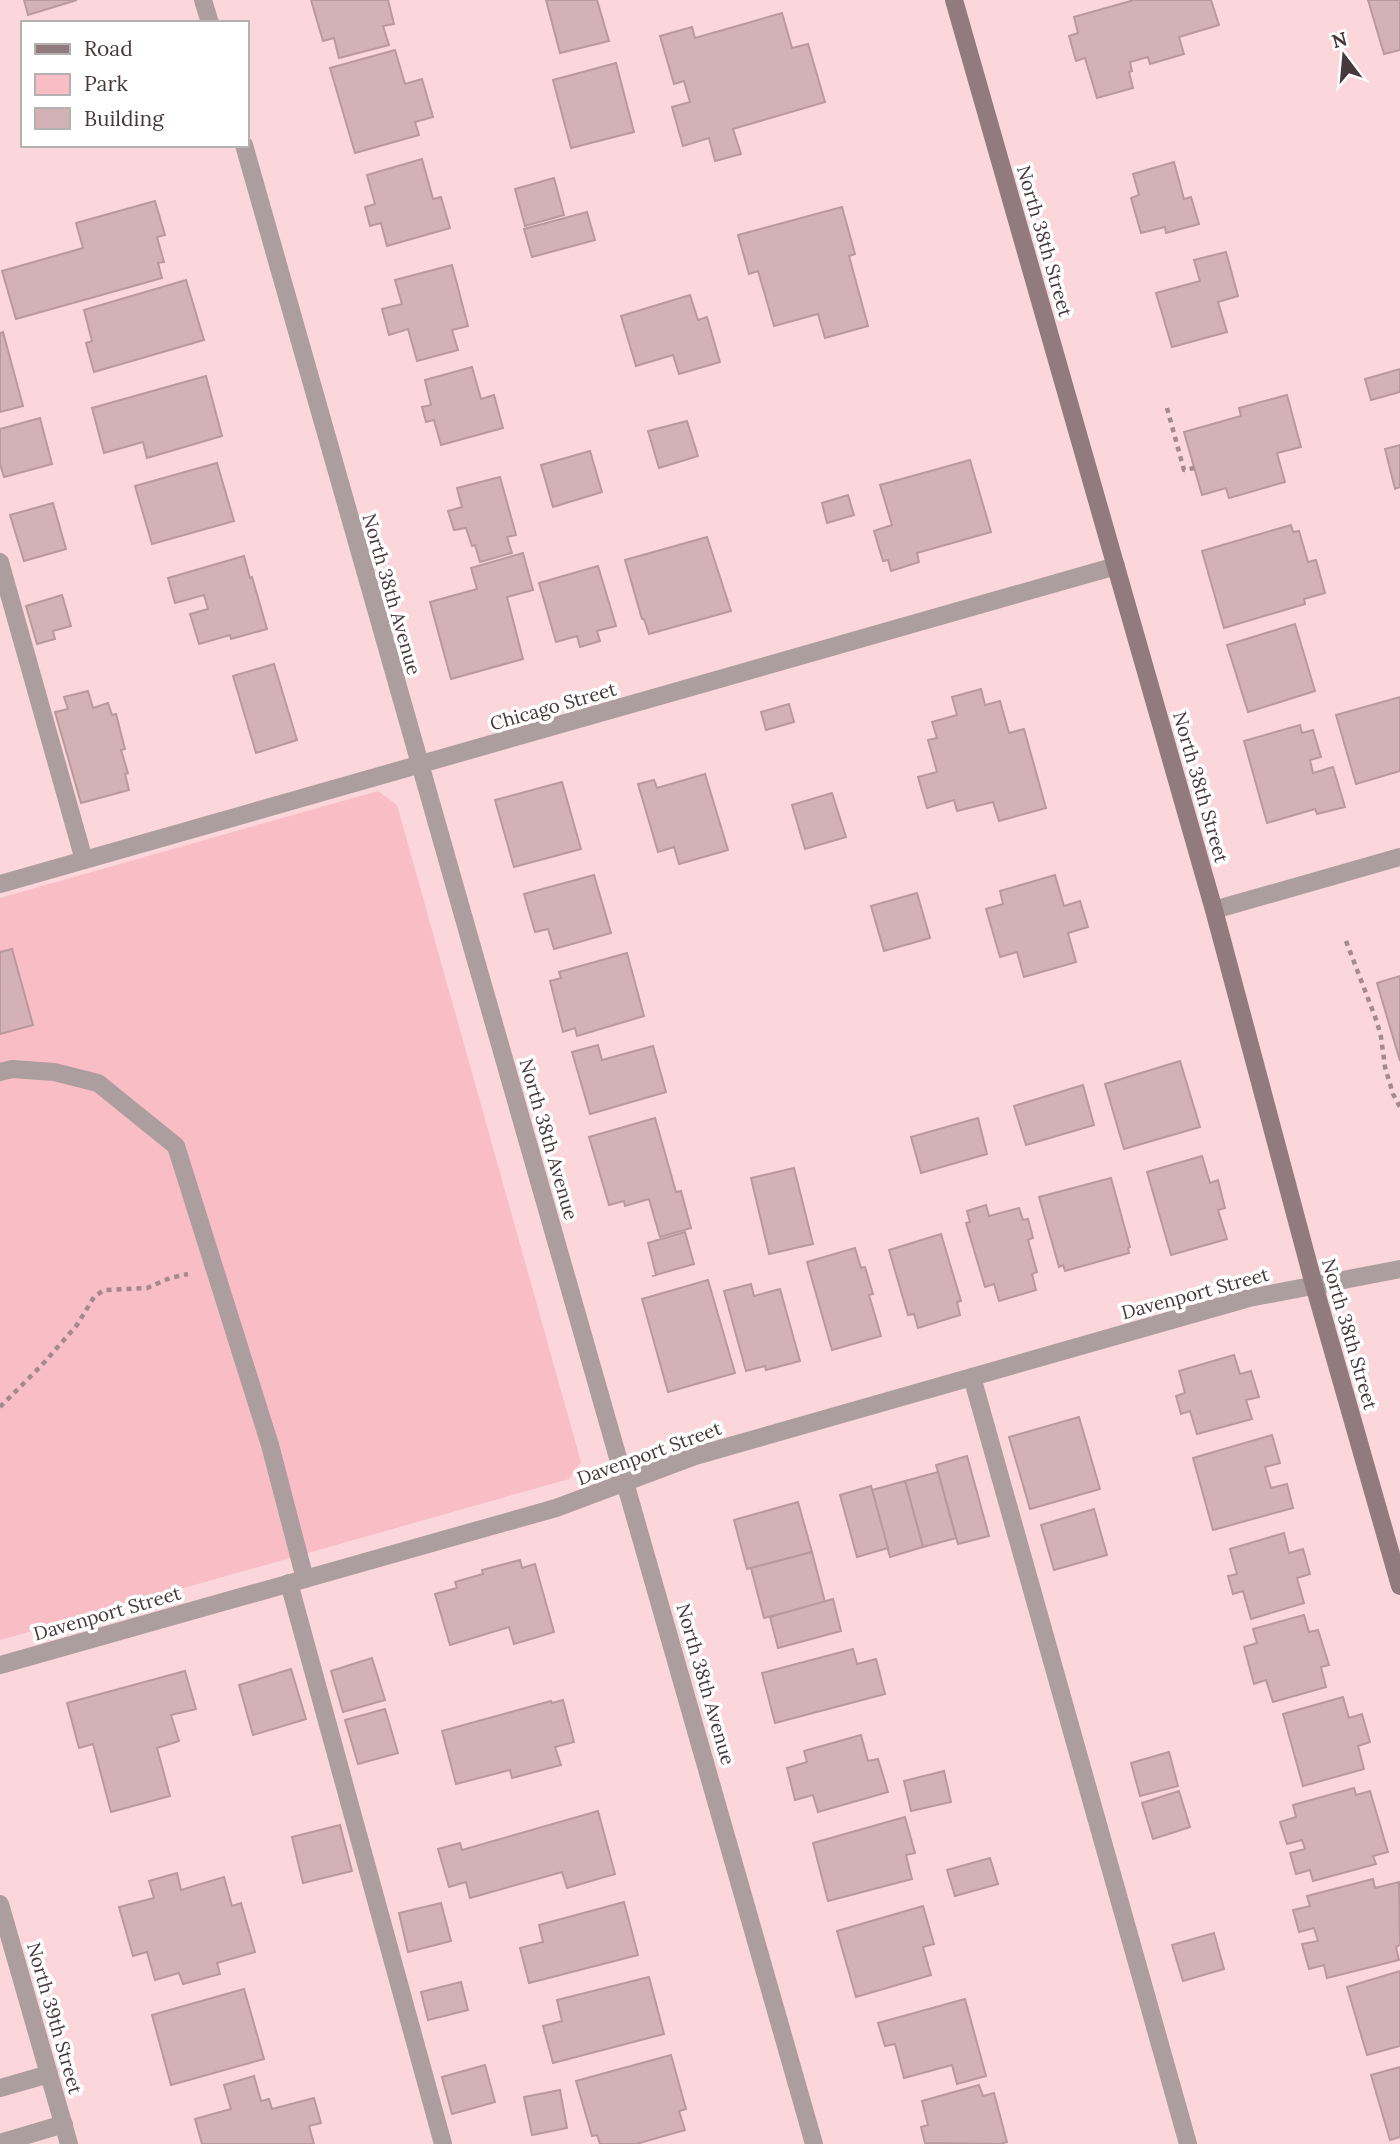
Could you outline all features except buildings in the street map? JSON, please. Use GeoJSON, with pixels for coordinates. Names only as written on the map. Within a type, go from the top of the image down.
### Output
{"type":"FeatureCollection","features":[{"type":"Feature","properties":{"kind":"street"},"geometry":{"type":"LineString","coordinates":[[203,0],[209,21]]}},
{"type":"Feature","properties":{"kind":"street","name":"North 38th Street"},"geometry":{"type":"LineString","coordinates":[[954,0],[1214,910],[1314,1285],[1400,1586]]}},
{"type":"Feature","properties":{"kind":"street","name":"North 38th Avenue"},"geometry":{"type":"LineString","coordinates":[[245,147],[814,2144]]}},
{"type":"Feature","properties":{"kind":"street"},"geometry":{"type":"LineString","coordinates":[[0,562],[84,860]]}},
{"type":"Feature","properties":{"kind":"street","name":"Chicago Street"},"geometry":{"type":"LineString","coordinates":[[0,884],[1116,566]]}},
{"type":"Feature","properties":{"kind":"street"},"geometry":{"type":"LineString","coordinates":[[1214,910],[1400,857]]}},
{"type":"Feature","properties":{"kind":"street"},"geometry":{"type":"LineString","coordinates":[[0,1072],[12,1069],[54,1072],[98,1083],[176,1146],[270,1445],[297,1581],[443,2144]]}},
{"type":"Feature","properties":{"kind":"street","name":"Davenport Street"},"geometry":{"type":"LineString","coordinates":[[0,1665],[556,1508],[695,1456],[1249,1298],[1400,1269]]}},
{"type":"Feature","properties":{"kind":"street"},"geometry":{"type":"LineString","coordinates":[[972,1377],[1188,2144]]}},
{"type":"Feature","properties":{"kind":"street","name":"North 39th Street"},"geometry":{"type":"LineString","coordinates":[[0,1904],[69,2144]]}},
{"type":"Feature","properties":{"kind":"street"},"geometry":{"type":"LineString","coordinates":[[0,2088],[49,2074]]}},
{"type":"Feature","properties":{"kind":"street"},"geometry":{"type":"LineString","coordinates":[[0,2143],[64,2124]]}},
{"type":"Feature","properties":{"kind":"path"},"geometry":{"type":"LineString","coordinates":[[1167,408],[1184,470],[1194,468]]}},
{"type":"Feature","properties":{"kind":"path"},"geometry":{"type":"LineString","coordinates":[[1346,941],[1379,1030],[1385,1067],[1400,1107]]}},
{"type":"Feature","properties":{"kind":"path"},"geometry":{"type":"LineString","coordinates":[[0,1407],[41,1366],[77,1325],[94,1297],[104,1290],[147,1288],[170,1278],[214,1268]]}},
{"type":"Feature","properties":{"kind":"green space"},"geometry":{"type":"Polygon","coordinates":[[[378,791],[397,805],[581,1462],[569,1479],[0,1640],[0,898],[378,791]]]}}]}
